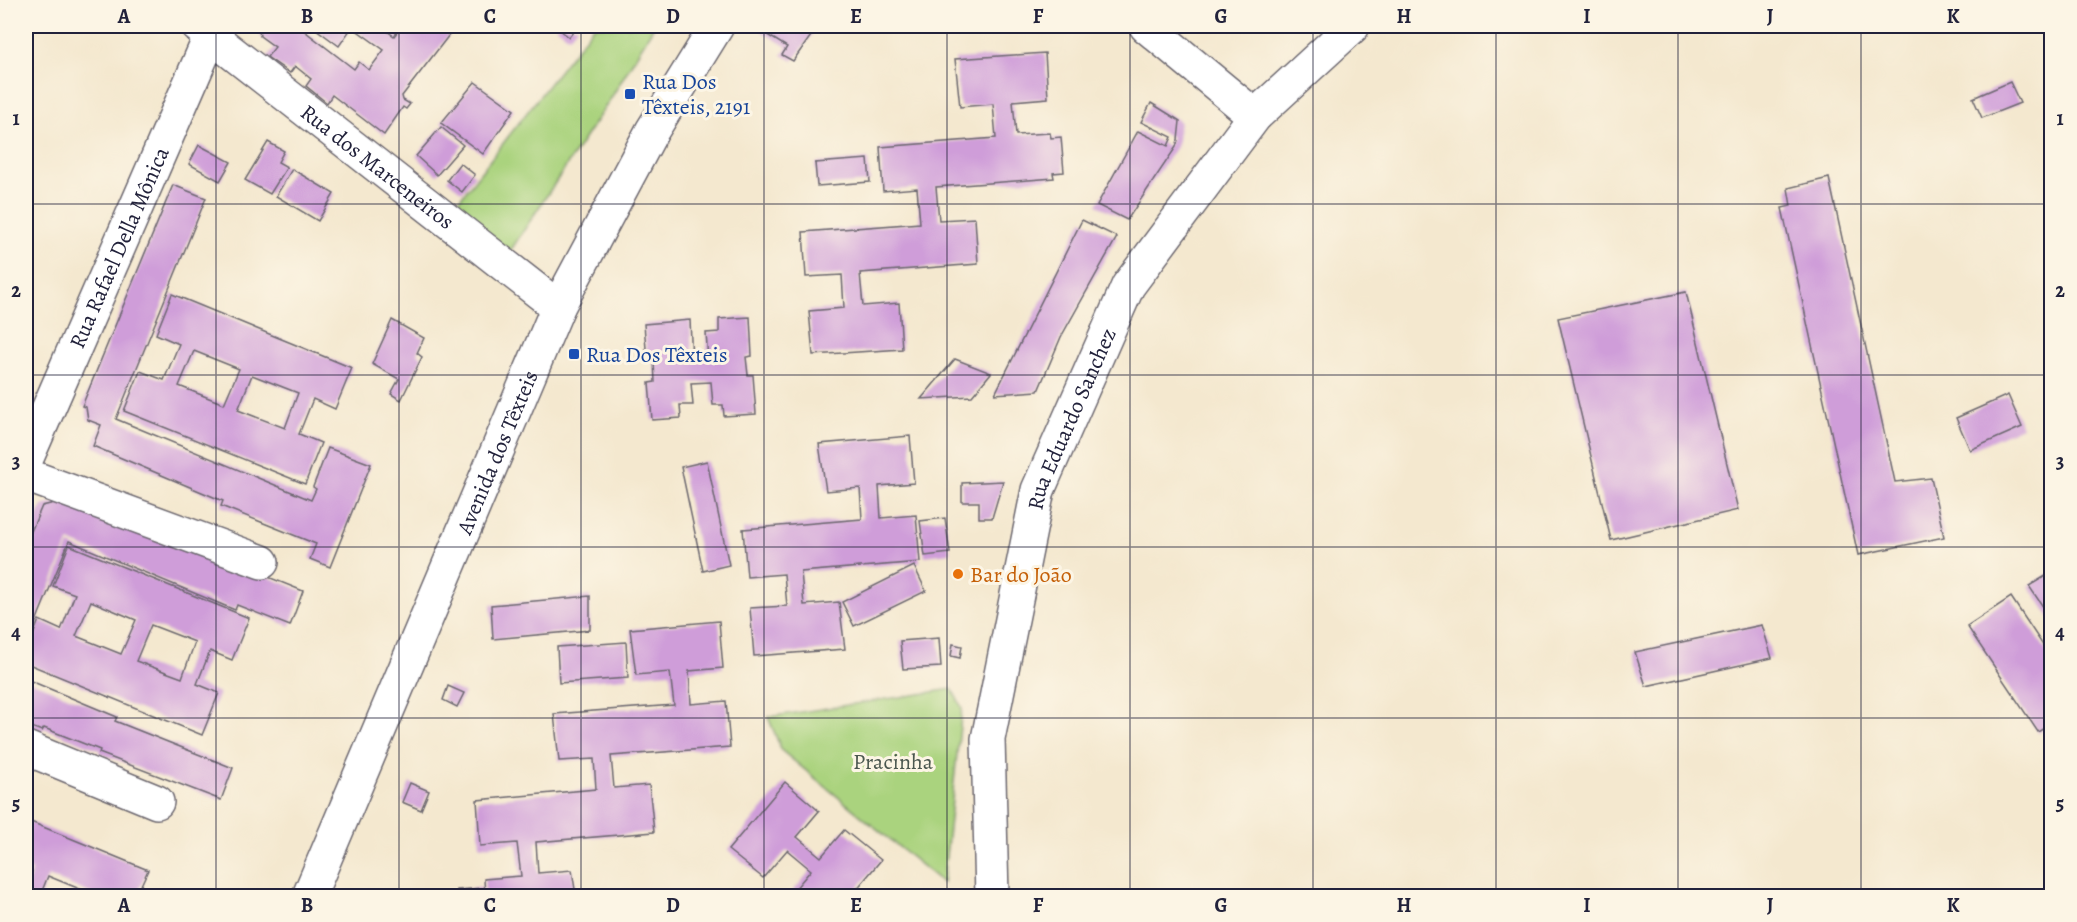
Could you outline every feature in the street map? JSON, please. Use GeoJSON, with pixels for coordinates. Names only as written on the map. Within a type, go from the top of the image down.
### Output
{"type":"FeatureCollection","features":[{"type":"Feature","properties":{"kind":"street","name":"Avenida dos Têxteis"},"geometry":{"type":"LineString","coordinates":[[309,897],[558,307],[652,132],[717,26]]}},
{"type":"Feature","properties":{"kind":"street"},"geometry":{"type":"LineString","coordinates":[[1146,26],[1256,116]]}},
{"type":"Feature","properties":{"kind":"street","name":"Rua Eduardo Sanchez"},"geometry":{"type":"LineString","coordinates":[[992,897],[988,739],[1038,490],[1128,286],[1256,116],[1353,26]]}},
{"type":"Feature","properties":{"kind":"street","name":"Rua dos Marceneiros"},"geometry":{"type":"LineString","coordinates":[[209,29],[558,307]]}},
{"type":"Feature","properties":{"kind":"street","name":"Rua Rafael Della Mônica"},"geometry":{"type":"LineString","coordinates":[[26,460],[209,29]]}},
{"type":"Feature","properties":{"kind":"street"},"geometry":{"type":"LineString","coordinates":[[26,475],[262,562]]}},
{"type":"Feature","properties":{"kind":"street"},"geometry":{"type":"LineString","coordinates":[[26,748],[157,802]]}},
{"type":"Feature","properties":{"kind":"green space"},"geometry":{"type":"Polygon","coordinates":[[[594,26],[654,26],[611,98],[505,259],[456,204],[594,26]]]}},
{"type":"Feature","properties":{"kind":"green space","name":"Pracinha"},"geometry":{"type":"Polygon","coordinates":[[[952,689],[962,708],[943,883],[782,751],[768,717],[952,689]]]}},
{"type":"Feature","properties":{"kind":"building"},"geometry":{"type":"Polygon","coordinates":[[[258,26],[298,26],[354,69],[359,62],[369,70],[384,50],[352,27],[339,46],[312,26],[380,26],[394,36],[402,26],[456,26],[402,96],[403,100],[410,104],[406,109],[403,107],[384,135],[332,95],[327,103],[306,86],[311,79],[295,66],[290,73],[267,57],[275,47],[260,36],[258,26]]]}},
{"type":"Feature","properties":{"kind":"building"},"geometry":{"type":"Polygon","coordinates":[[[555,26],[578,26],[569,37],[555,26]]]}},
{"type":"Feature","properties":{"kind":"building"},"geometry":{"type":"Polygon","coordinates":[[[765,26],[818,26],[793,61],[782,55],[787,47],[761,31],[765,26]]]}},
{"type":"Feature","properties":{"kind":"building"},"geometry":{"type":"Polygon","coordinates":[[[1045,53],[1048,98],[1013,101],[1016,135],[1050,133],[1051,138],[1061,137],[1064,172],[1053,173],[1054,178],[936,187],[939,220],[975,218],[978,264],[860,273],[863,306],[899,303],[902,349],[813,355],[809,311],[844,308],[842,275],[806,277],[803,232],[920,223],[917,188],[883,191],[880,147],[996,138],[993,104],[960,107],[955,59],[1045,53]]]}},
{"type":"Feature","properties":{"kind":"building"},"geometry":{"type":"Polygon","coordinates":[[[475,82],[514,110],[483,154],[441,123],[475,82]]]}},
{"type":"Feature","properties":{"kind":"building"},"geometry":{"type":"Polygon","coordinates":[[[2010,82],[2020,103],[1982,118],[1973,98],[2010,82]]]}},
{"type":"Feature","properties":{"kind":"building"},"geometry":{"type":"Polygon","coordinates":[[[1151,103],[1180,121],[1178,140],[1176,147],[1127,220],[1097,205],[1138,131],[1168,146],[1172,137],[1141,122],[1151,103]]]}},
{"type":"Feature","properties":{"kind":"building"},"geometry":{"type":"Polygon","coordinates":[[[441,127],[463,145],[437,175],[416,156],[441,127]]]}},
{"type":"Feature","properties":{"kind":"building"},"geometry":{"type":"Polygon","coordinates":[[[268,142],[284,151],[278,162],[287,167],[270,194],[245,180],[268,142]]]}},
{"type":"Feature","properties":{"kind":"building"},"geometry":{"type":"Polygon","coordinates":[[[199,145],[231,162],[220,181],[189,164],[199,145]]]}},
{"type":"Feature","properties":{"kind":"building"},"geometry":{"type":"Polygon","coordinates":[[[868,159],[870,182],[817,186],[815,163],[868,159]]]}},
{"type":"Feature","properties":{"kind":"building"},"geometry":{"type":"Polygon","coordinates":[[[460,163],[475,175],[462,192],[447,180],[460,163]]]}},
{"type":"Feature","properties":{"kind":"building"},"geometry":{"type":"Polygon","coordinates":[[[292,169],[334,194],[318,221],[276,196],[292,169]]]}},
{"type":"Feature","properties":{"kind":"building"},"geometry":{"type":"Polygon","coordinates":[[[1829,178],[1895,482],[1931,478],[1944,537],[1858,555],[1782,208],[1791,206],[1788,188],[1829,178]]]}},
{"type":"Feature","properties":{"kind":"building"},"geometry":{"type":"Polygon","coordinates":[[[173,185],[206,198],[116,419],[311,500],[316,489],[313,487],[328,448],[371,464],[330,567],[310,559],[316,544],[221,506],[223,501],[93,446],[101,425],[88,420],[86,407],[82,406],[173,185]]]}},
{"type":"Feature","properties":{"kind":"building"},"geometry":{"type":"Polygon","coordinates":[[[1082,220],[1117,237],[1061,337],[1038,391],[995,394],[1082,220]]]}},
{"type":"Feature","properties":{"kind":"building"},"geometry":{"type":"Polygon","coordinates":[[[1686,292],[1738,510],[1611,540],[1558,318],[1686,292]]]}},
{"type":"Feature","properties":{"kind":"building"},"geometry":{"type":"Polygon","coordinates":[[[172,294],[352,368],[335,409],[313,399],[299,434],[321,443],[305,484],[124,411],[140,371],[164,380],[179,344],[156,334],[172,294]],[[194,351],[179,386],[224,404],[239,369],[194,351]],[[252,375],[238,410],[285,428],[298,393],[252,375]]]}},
{"type":"Feature","properties":{"kind":"building"},"geometry":{"type":"Polygon","coordinates":[[[750,317],[752,356],[746,357],[748,375],[753,375],[756,414],[724,416],[723,405],[713,405],[711,382],[691,383],[693,405],[680,405],[681,418],[652,420],[649,383],[655,382],[654,361],[647,361],[644,324],[690,320],[692,360],[708,359],[706,333],[719,332],[719,319],[750,317]]]}},
{"type":"Feature","properties":{"kind":"building"},"geometry":{"type":"Polygon","coordinates":[[[392,320],[424,338],[417,353],[422,357],[401,400],[391,394],[399,379],[372,364],[392,320]]]}},
{"type":"Feature","properties":{"kind":"building"},"geometry":{"type":"Polygon","coordinates":[[[955,359],[991,373],[972,396],[921,399],[955,359]]]}},
{"type":"Feature","properties":{"kind":"building"},"geometry":{"type":"Polygon","coordinates":[[[2008,395],[2022,427],[1970,450],[1956,418],[2008,395]]]}},
{"type":"Feature","properties":{"kind":"building"},"geometry":{"type":"Polygon","coordinates":[[[910,436],[914,483],[879,486],[881,518],[916,515],[920,562],[801,572],[804,605],[839,602],[845,649],[754,656],[750,608],[787,606],[784,574],[747,577],[743,529],[862,519],[860,488],[826,491],[819,444],[910,436]]]}},
{"type":"Feature","properties":{"kind":"building"},"geometry":{"type":"Polygon","coordinates":[[[707,461],[729,565],[703,571],[681,467],[707,461]]]}},
{"type":"Feature","properties":{"kind":"building"},"geometry":{"type":"Polygon","coordinates":[[[1003,481],[992,518],[979,518],[979,502],[962,502],[962,483],[1003,481]]]}},
{"type":"Feature","properties":{"kind":"building"},"geometry":{"type":"Polygon","coordinates":[[[63,501],[82,502],[303,591],[290,626],[237,605],[235,610],[69,541],[26,646],[26,543],[42,506],[63,501]]]}},
{"type":"Feature","properties":{"kind":"building"},"geometry":{"type":"Polygon","coordinates":[[[945,518],[950,553],[925,556],[920,521],[945,518]]]}},
{"type":"Feature","properties":{"kind":"building"},"geometry":{"type":"Polygon","coordinates":[[[69,545],[249,618],[232,660],[210,651],[197,684],[219,693],[202,735],[26,663],[26,653],[39,620],[61,630],[75,594],[53,586],[69,545]],[[91,601],[76,636],[121,654],[136,620],[91,601]],[[151,625],[136,661],[182,678],[195,642],[151,625]]]}},
{"type":"Feature","properties":{"kind":"building"},"geometry":{"type":"Polygon","coordinates":[[[914,566],[926,591],[854,626],[842,602],[914,566]]]}},
{"type":"Feature","properties":{"kind":"building"},"geometry":{"type":"Polygon","coordinates":[[[2052,572],[2052,620],[2029,586],[2052,572]]]}},
{"type":"Feature","properties":{"kind":"building"},"geometry":{"type":"Polygon","coordinates":[[[590,596],[590,630],[493,639],[491,605],[590,596]]]}},
{"type":"Feature","properties":{"kind":"building"},"geometry":{"type":"Polygon","coordinates":[[[2011,597],[2052,659],[2052,723],[2038,732],[1967,626],[2011,597]]]}},
{"type":"Feature","properties":{"kind":"building"},"geometry":{"type":"Polygon","coordinates":[[[719,621],[723,668],[689,671],[691,704],[726,701],[730,747],[611,756],[614,788],[649,785],[654,832],[536,842],[538,873],[572,870],[576,896],[485,896],[484,879],[521,876],[517,843],[480,846],[477,800],[596,789],[594,759],[559,761],[554,714],[674,705],[670,672],[636,675],[630,629],[719,621]]]}},
{"type":"Feature","properties":{"kind":"building"},"geometry":{"type":"Polygon","coordinates":[[[1762,625],[1772,658],[1646,686],[1635,652],[1762,625]]]}},
{"type":"Feature","properties":{"kind":"building"},"geometry":{"type":"Polygon","coordinates":[[[939,638],[941,667],[903,669],[900,641],[939,638]]]}},
{"type":"Feature","properties":{"kind":"building"},"geometry":{"type":"Polygon","coordinates":[[[626,642],[628,678],[559,683],[557,647],[626,642]]]}},
{"type":"Feature","properties":{"kind":"building"},"geometry":{"type":"Polygon","coordinates":[[[953,644],[962,646],[960,658],[951,656],[953,644]]]}},
{"type":"Feature","properties":{"kind":"building"},"geometry":{"type":"Polygon","coordinates":[[[26,679],[117,717],[115,721],[233,768],[221,800],[99,753],[100,750],[44,728],[42,731],[26,725],[26,679]]]}},
{"type":"Feature","properties":{"kind":"building"},"geometry":{"type":"Polygon","coordinates":[[[448,686],[464,693],[457,707],[443,700],[448,686]]]}},
{"type":"Feature","properties":{"kind":"building"},"geometry":{"type":"Polygon","coordinates":[[[785,782],[819,811],[797,837],[821,857],[844,830],[881,860],[851,896],[789,896],[811,870],[787,850],[763,878],[728,850],[785,782]]]}},
{"type":"Feature","properties":{"kind":"building"},"geometry":{"type":"Polygon","coordinates":[[[410,783],[429,791],[421,810],[402,802],[410,783]]]}},
{"type":"Feature","properties":{"kind":"building"},"geometry":{"type":"Polygon","coordinates":[[[26,820],[148,870],[136,896],[91,896],[92,894],[48,876],[40,896],[26,896],[26,886],[32,871],[26,868],[26,820]]]}},
{"type":"Feature","properties":{"kind":"building"},"geometry":{"type":"Polygon","coordinates":[[[482,888],[483,896],[458,896],[457,890],[482,888]]]}},
{"type":"Feature","properties":{"kind":"place","name":"Rua Dos Têxteis, 2191"},"geometry":{"type":"Point","coordinates":[630,94]}},
{"type":"Feature","properties":{"kind":"place","name":"Rua Dos Têxteis"},"geometry":{"type":"Point","coordinates":[574,354]}},
{"type":"Feature","properties":{"kind":"place","name":"Bar do João"},"geometry":{"type":"Point","coordinates":[958,574]}}]}
